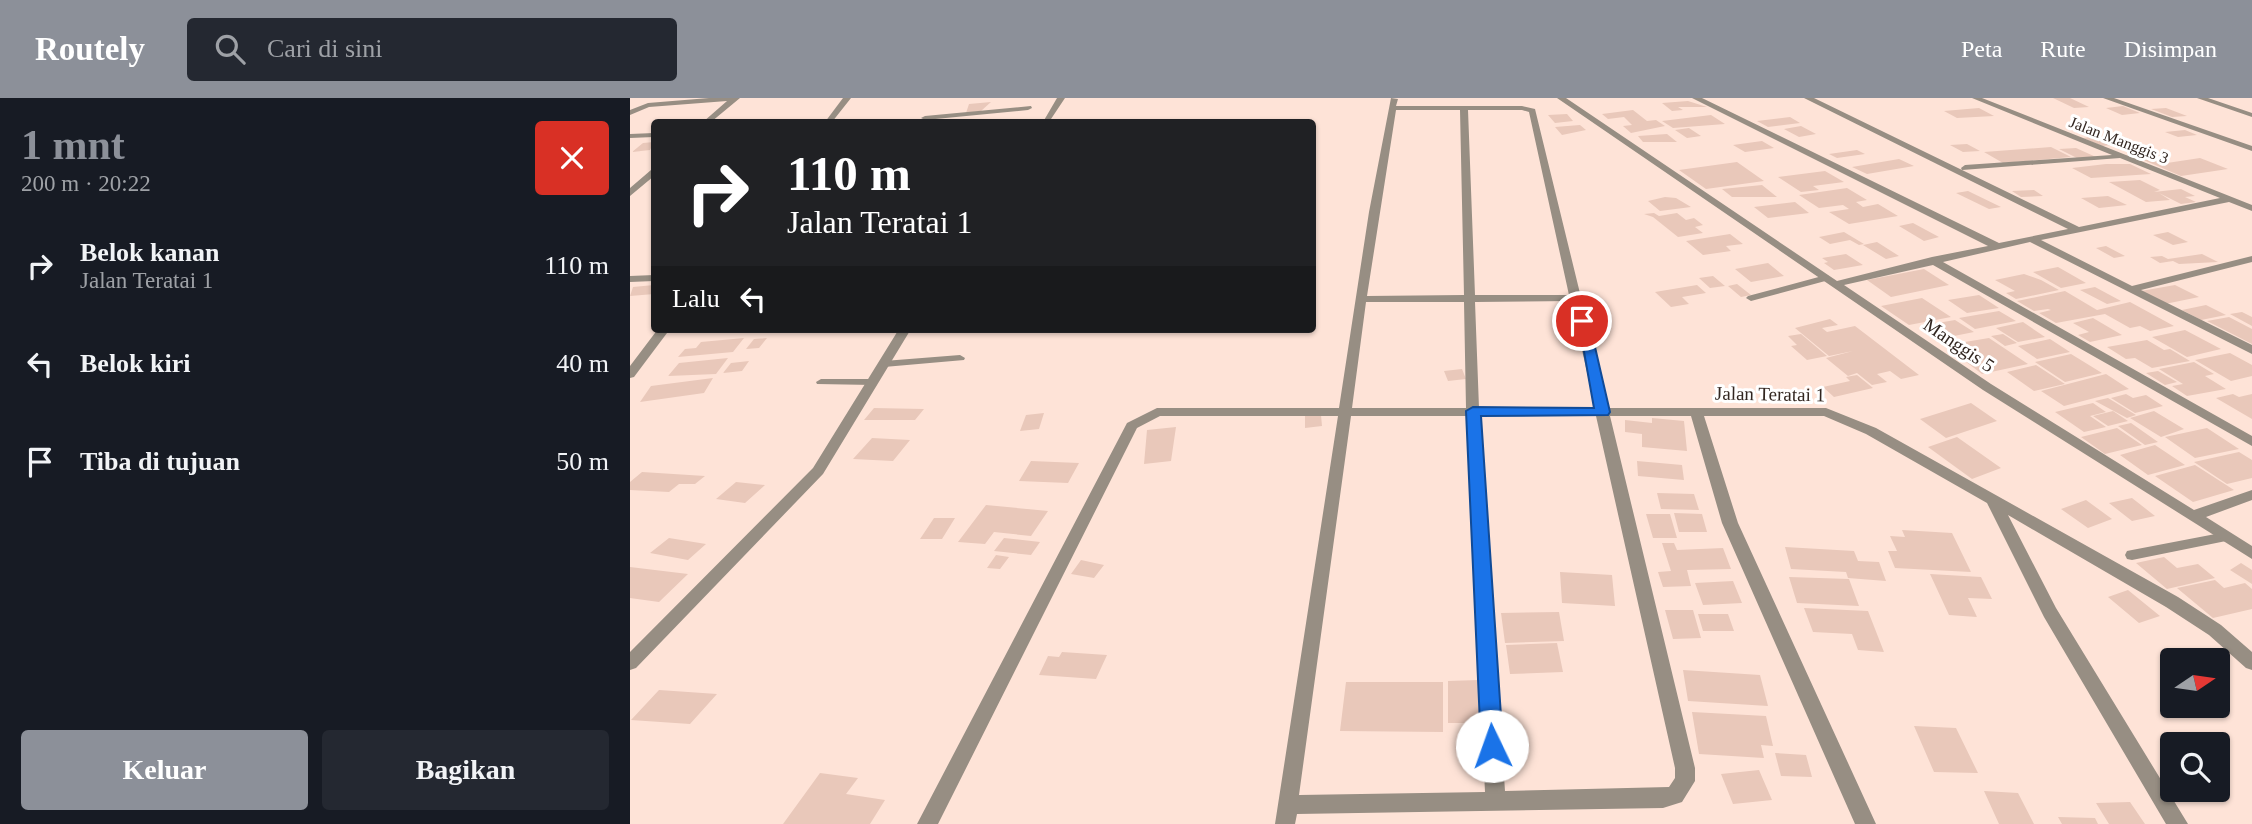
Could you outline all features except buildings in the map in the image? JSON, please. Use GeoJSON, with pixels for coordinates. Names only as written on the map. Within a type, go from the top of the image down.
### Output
{"type":"FeatureCollection","features":[{"type":"Feature","properties":{"kind":"street"},"geometry":{"type":"LineString","coordinates":[[630,113],[648,105],[737,98]]}},
{"type":"Feature","properties":{"kind":"street"},"geometry":{"type":"LineString","coordinates":[[711,119],[737,98]]}},
{"type":"Feature","properties":{"kind":"street"},"geometry":{"type":"LineString","coordinates":[[830,119],[847,98]]}},
{"type":"Feature","properties":{"kind":"street"},"geometry":{"type":"LineString","coordinates":[[990,111],[993,98]]}},
{"type":"Feature","properties":{"kind":"street"},"geometry":{"type":"LineString","coordinates":[[1048,119],[1061,98]]}},
{"type":"Feature","properties":{"kind":"street","name":"Manggis 5"},"geometry":{"type":"LineString","coordinates":[[1561,98],[1998,395],[2252,553]]}},
{"type":"Feature","properties":{"kind":"street"},"geometry":{"type":"LineString","coordinates":[[1696,98],[1996,246]]}},
{"type":"Feature","properties":{"kind":"street"},"geometry":{"type":"LineString","coordinates":[[1808,98],[2078,230]]}},
{"type":"Feature","properties":{"kind":"street","name":"Jalan Manggis 3"},"geometry":{"type":"LineString","coordinates":[[1976,98],[2252,208]]}},
{"type":"Feature","properties":{"kind":"street"},"geometry":{"type":"LineString","coordinates":[[2106,98],[2252,149]]}},
{"type":"Feature","properties":{"kind":"street"},"geometry":{"type":"LineString","coordinates":[[2201,98],[2252,115]]}},
{"type":"Feature","properties":{"kind":"street"},"geometry":{"type":"LineString","coordinates":[[1394,103],[1464,108],[1532,110],[1685,781],[1675,795],[1663,798],[1496,802],[1287,815],[1344,411],[1394,103]]}},
{"type":"Feature","properties":{"kind":"street"},"geometry":{"type":"LineString","coordinates":[[925,118],[1028,108]]}},
{"type":"Feature","properties":{"kind":"street"},"geometry":{"type":"LineString","coordinates":[[1464,108],[1473,411],[1496,802]]}},
{"type":"Feature","properties":{"kind":"street"},"geometry":{"type":"LineString","coordinates":[[630,136],[651,135]]}},
{"type":"Feature","properties":{"kind":"street"},"geometry":{"type":"LineString","coordinates":[[1965,168],[2124,157]]}},
{"type":"Feature","properties":{"kind":"street"},"geometry":{"type":"LineString","coordinates":[[630,193],[651,175]]}},
{"type":"Feature","properties":{"kind":"street"},"geometry":{"type":"LineString","coordinates":[[1831,281],[2230,199]]}},
{"type":"Feature","properties":{"kind":"street"},"geometry":{"type":"LineString","coordinates":[[2031,239],[2250,348]]}},
{"type":"Feature","properties":{"kind":"street"},"geometry":{"type":"LineString","coordinates":[[2131,289],[2252,259]]}},
{"type":"Feature","properties":{"kind":"street"},"geometry":{"type":"LineString","coordinates":[[1932,260],[2252,442]]}},
{"type":"Feature","properties":{"kind":"street"},"geometry":{"type":"LineString","coordinates":[[630,279],[651,278]]}},
{"type":"Feature","properties":{"kind":"street"},"geometry":{"type":"LineString","coordinates":[[1361,299],[1577,298]]}},
{"type":"Feature","properties":{"kind":"street"},"geometry":{"type":"LineString","coordinates":[[630,374],[661,333]]}},
{"type":"Feature","properties":{"kind":"street"},"geometry":{"type":"LineString","coordinates":[[630,663],[818,471],[903,333]]}},
{"type":"Feature","properties":{"kind":"street","name":"Jalan Teratai 1"},"geometry":{"type":"LineString","coordinates":[[927,824],[1132,426],[1148,415],[1165,411],[1826,412],[1871,430],[2172,602],[2215,630],[2252,663]]}},
{"type":"Feature","properties":{"kind":"street"},"geometry":{"type":"LineString","coordinates":[[1696,412],[1731,523],[1866,824]]}},
{"type":"Feature","properties":{"kind":"street"},"geometry":{"type":"LineString","coordinates":[[2192,516],[2252,495]]}},
{"type":"Feature","properties":{"kind":"street"},"geometry":{"type":"LineString","coordinates":[[1992,500],[2056,623],[2178,824]]}},
{"type":"Feature","properties":{"kind":"lane"},"geometry":{"type":"LineString","coordinates":[[1751,298],[1831,281]]}},
{"type":"Feature","properties":{"kind":"lane"},"geometry":{"type":"LineString","coordinates":[[884,364],[960,358]]}},
{"type":"Feature","properties":{"kind":"lane"},"geometry":{"type":"LineString","coordinates":[[821,382],[873,382]]}},
{"type":"Feature","properties":{"kind":"lane"},"geometry":{"type":"LineString","coordinates":[[2132,555],[2226,537]]}},
{"type":"Feature","properties":{"kind":"route"},"geometry":{"type":"LineString","coordinates":[[1492,746],[1473,411],[1602,412],[1582,321]]}}]}
